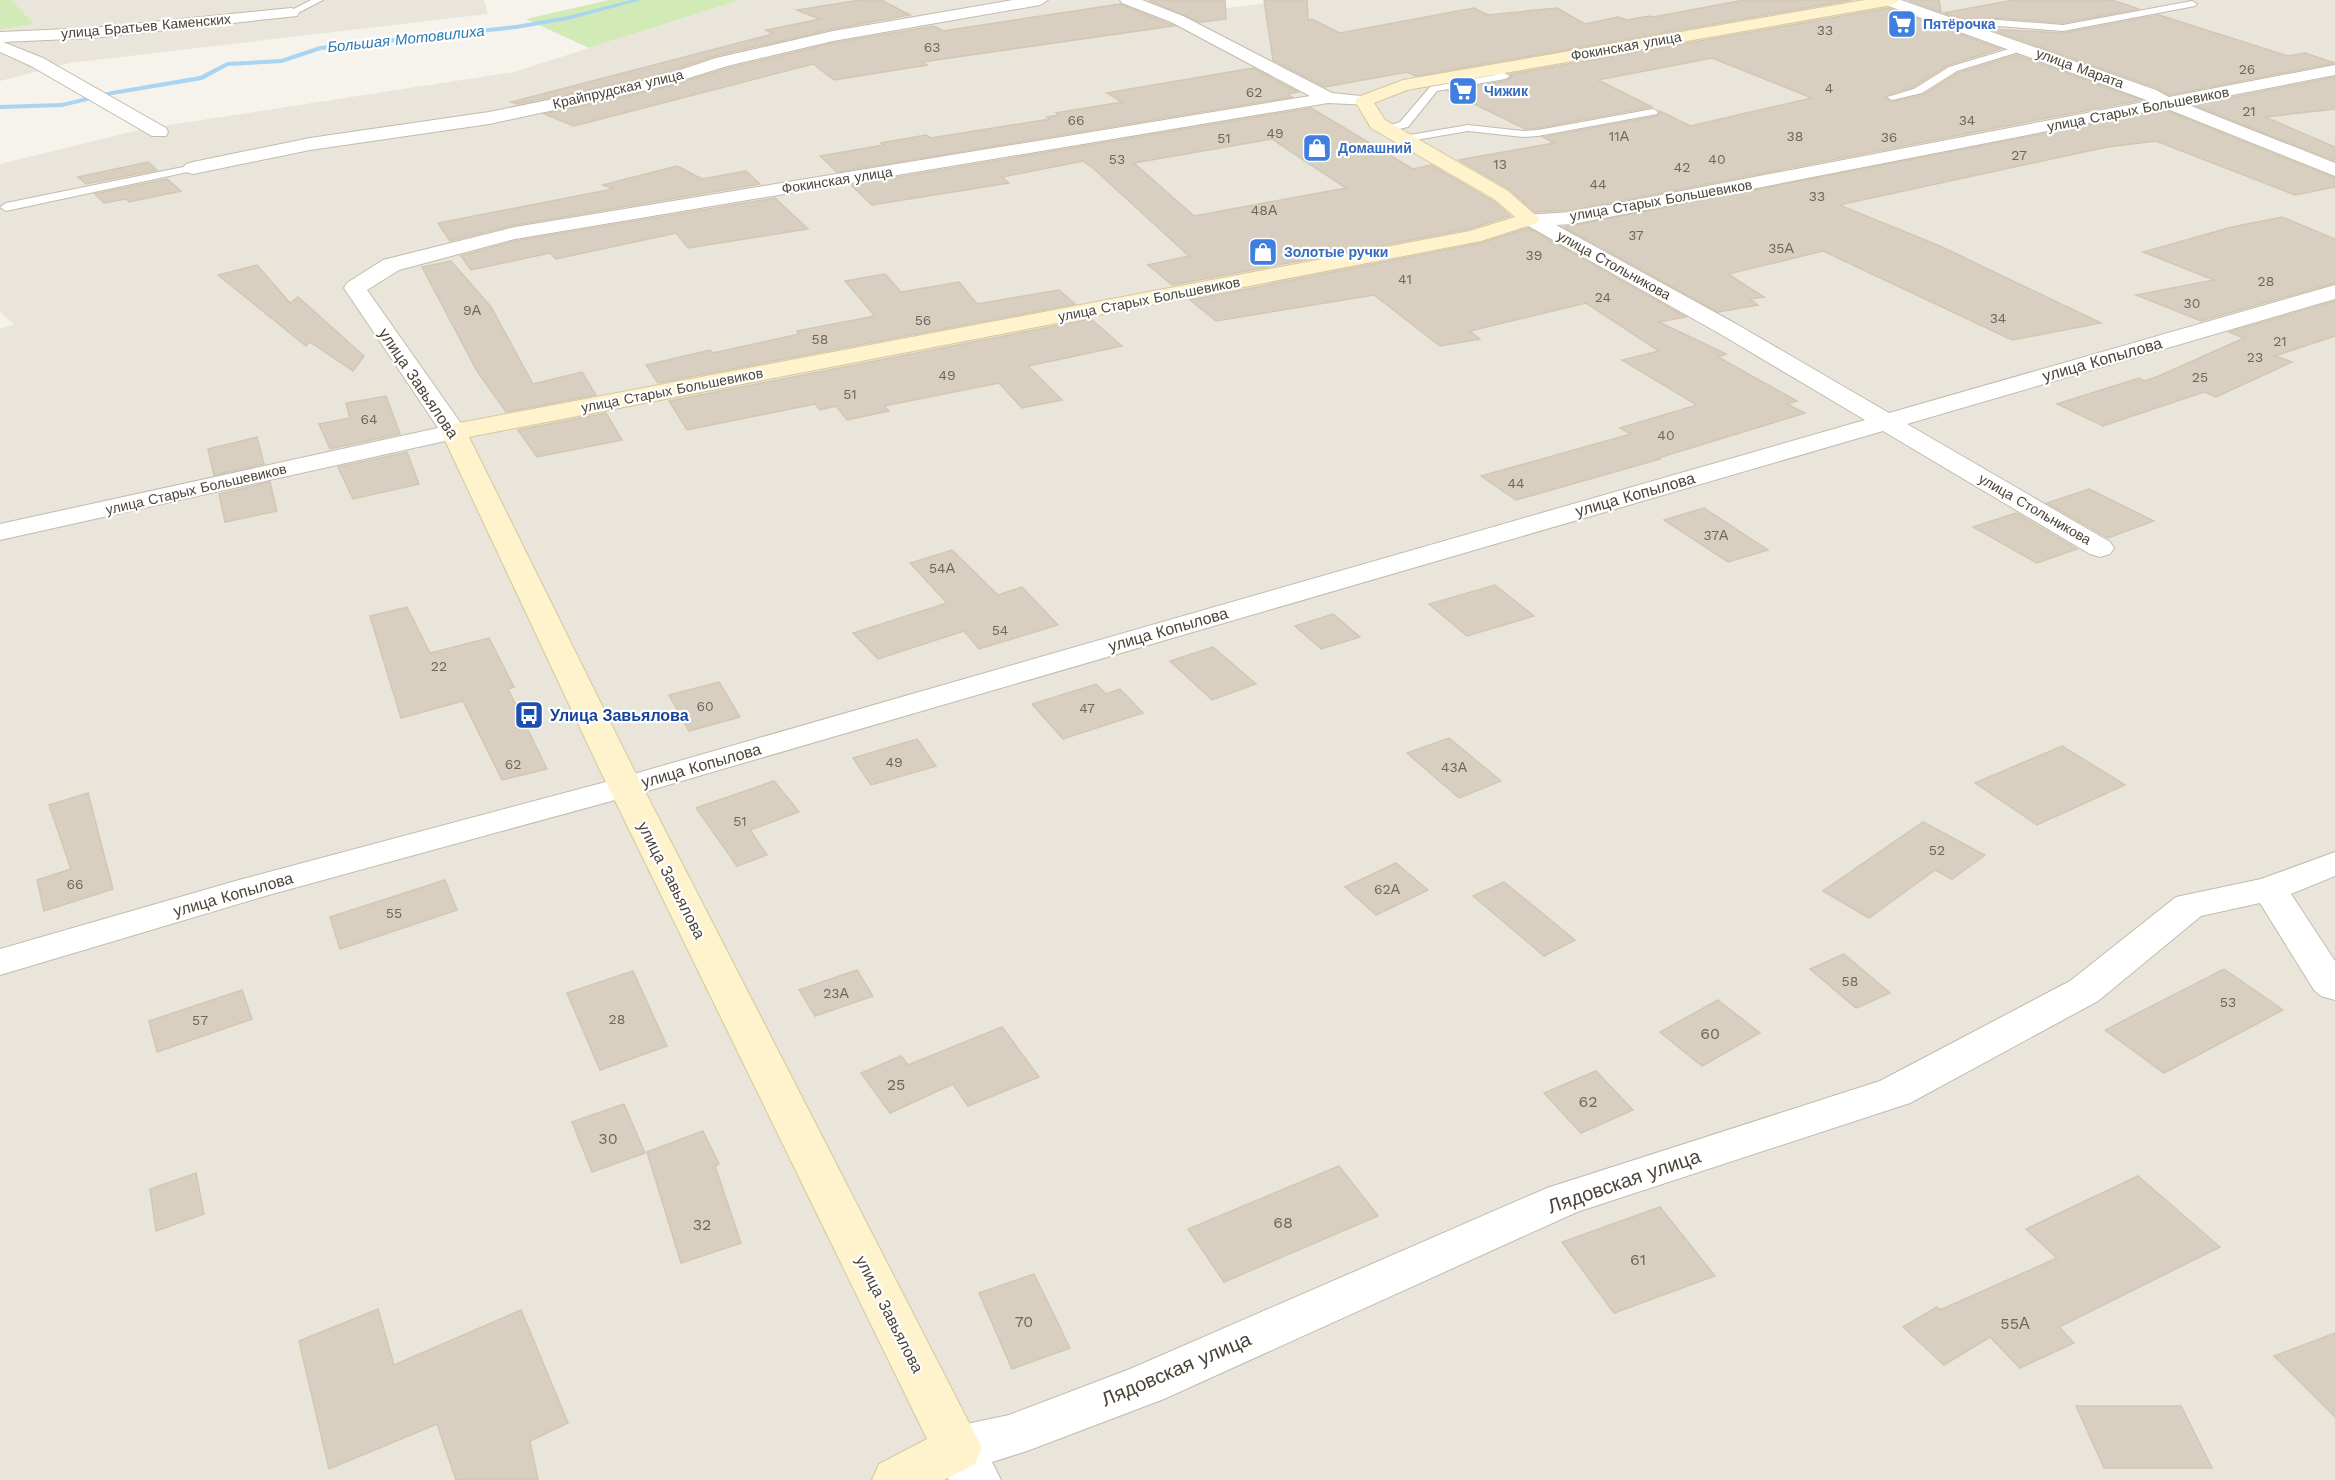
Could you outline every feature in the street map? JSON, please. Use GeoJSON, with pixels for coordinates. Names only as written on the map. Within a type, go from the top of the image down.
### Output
{"type":"FeatureCollection","features":[{"type":"Feature","properties":{"kind":"main road","name":"Фокинская улица"},"geometry":{"type":"LineString","coordinates":[[1364,101],[1403,85],[1418,82],[1890,0]]}},
{"type":"Feature","properties":{"kind":"main road","name":"улица Стольникова"},"geometry":{"type":"LineString","coordinates":[[1364,101],[1378,124],[1385,129],[1501,195],[1530,219]]}},
{"type":"Feature","properties":{"kind":"main road","name":"улица Старых Большевиков"},"geometry":{"type":"LineString","coordinates":[[454,432],[1474,237],[1530,219]]}},
{"type":"Feature","properties":{"kind":"main road","name":"улица Завьялова"},"geometry":{"type":"LineString","coordinates":[[454,432],[626,787],[966,1464]]}},
{"type":"Feature","properties":{"kind":"main road","name":"Лядовская улица"},"geometry":{"type":"LineString","coordinates":[[897,1480],[966,1464]]}},
{"type":"Feature","properties":{"kind":"street","name":"Крайпрудская улица"},"geometry":{"type":"LineString","coordinates":[[193,168],[310,144],[489,118],[660,81],[722,62],[833,36],[1040,0]]}},
{"type":"Feature","properties":{"kind":"street"},"geometry":{"type":"LineString","coordinates":[[1128,0],[1177,19],[1328,98],[1364,101]]}},
{"type":"Feature","properties":{"kind":"street","name":"улица Марата"},"geometry":{"type":"LineString","coordinates":[[1890,0],[2150,94],[2335,170]]}},
{"type":"Feature","properties":{"kind":"street","name":"улица Братьев Каменских"},"geometry":{"type":"LineString","coordinates":[[0,37],[92,33],[291,13]]}},
{"type":"Feature","properties":{"kind":"street"},"geometry":{"type":"LineString","coordinates":[[0,46],[37,62],[82,86],[159,132]]}},
{"type":"Feature","properties":{"kind":"street","name":"улица Старых Большевиков"},"geometry":{"type":"LineString","coordinates":[[1530,219],[1573,218],[2335,70]]}},
{"type":"Feature","properties":{"kind":"street","name":"Фокинская улица"},"geometry":{"type":"LineString","coordinates":[[355,288],[391,265],[515,233],[1328,98]]}},
{"type":"Feature","properties":{"kind":"street","name":"улица Стольникова"},"geometry":{"type":"LineString","coordinates":[[1530,219],[1719,325],[2100,548]]}},
{"type":"Feature","properties":{"kind":"street","name":"улица Завьялова"},"geometry":{"type":"LineString","coordinates":[[355,288],[454,432]]}},
{"type":"Feature","properties":{"kind":"street","name":"улица Копылова"},"geometry":{"type":"LineString","coordinates":[[0,962],[252,888],[626,787],[2335,292]]}},
{"type":"Feature","properties":{"kind":"street","name":"улица Старых Большевиков"},"geometry":{"type":"LineString","coordinates":[[0,532],[454,432]]}},
{"type":"Feature","properties":{"kind":"street","name":"Лядовская улица"},"geometry":{"type":"LineString","coordinates":[[966,1464],[1010,1436],[1148,1384],[1562,1200],[1895,1092],[2084,991],[2189,906],[2270,889],[2335,863]]}},
{"type":"Feature","properties":{"kind":"street"},"geometry":{"type":"LineString","coordinates":[[2270,889],[2328,981],[2335,987]]}},
{"type":"Feature","properties":{"kind":"lane"},"geometry":{"type":"LineString","coordinates":[[291,13],[318,0]]}},
{"type":"Feature","properties":{"kind":"lane"},"geometry":{"type":"LineString","coordinates":[[1957,25],[1998,23],[2063,28],[2192,4]]}},
{"type":"Feature","properties":{"kind":"lane"},"geometry":{"type":"LineString","coordinates":[[1892,97],[1918,91],[1953,69],[2022,48]]}},
{"type":"Feature","properties":{"kind":"lane"},"geometry":{"type":"LineString","coordinates":[[1418,82],[1434,89],[1505,76],[1491,69]]}},
{"type":"Feature","properties":{"kind":"lane"},"geometry":{"type":"LineString","coordinates":[[1385,129],[1404,125],[1434,89]]}},
{"type":"Feature","properties":{"kind":"lane"},"geometry":{"type":"LineString","coordinates":[[1404,139],[1468,128],[1523,134],[1538,133],[1653,112]]}},
{"type":"Feature","properties":{"kind":"lane"},"geometry":{"type":"LineString","coordinates":[[6,207],[193,168]]}},
{"type":"Feature","properties":{"kind":"shaded area"},"geometry":{"type":"Polygon","coordinates":[[[0,0],[484,0],[488,14],[69,63],[0,81],[0,0]]]}},
{"type":"Feature","properties":{"kind":"shaded area"},"geometry":{"type":"Polygon","coordinates":[[[740,0],[1119,0],[1143,18],[1292,0],[2335,0],[2335,1480],[0,1480],[0,329],[14,324],[0,312],[0,164],[143,129],[514,72],[740,0]]]}},
{"type":"Feature","properties":{"kind":"green space"},"geometry":{"type":"Polygon","coordinates":[[[0,0],[11,0],[34,24],[0,29],[0,0]]]}},
{"type":"Feature","properties":{"kind":"green space"},"geometry":{"type":"Polygon","coordinates":[[[609,0],[740,0],[589,48],[526,19],[609,0]]]}},
{"type":"Feature","properties":{"kind":"building"},"geometry":{"type":"Polygon","coordinates":[[[860,0],[881,0],[910,15],[833,29],[715,56],[655,76],[517,104],[511,102],[773,34],[766,30],[820,19],[797,10],[860,0]]]}},
{"type":"Feature","properties":{"kind":"building"},"geometry":{"type":"Polygon","coordinates":[[[1148,0],[1225,0],[1226,19],[1200,22],[1148,0]]]}},
{"type":"Feature","properties":{"kind":"building"},"geometry":{"type":"Polygon","coordinates":[[[1264,0],[1307,0],[1308,20],[1312,19],[1340,33],[1474,8],[1488,15],[1557,8],[1585,24],[1618,17],[1627,20],[1653,17],[1744,0],[1852,0],[1416,76],[1407,72],[1325,87],[1273,60],[1264,0]]]}},
{"type":"Feature","properties":{"kind":"building"},"geometry":{"type":"Polygon","coordinates":[[[1908,0],[1939,0],[1941,12],[1908,0]]]}},
{"type":"Feature","properties":{"kind":"building"},"geometry":{"type":"Polygon","coordinates":[[[2014,0],[2112,0],[2139,9],[2063,23],[1998,18],[1963,19],[1943,13],[2014,0]]]}},
{"type":"Feature","properties":{"kind":"building"},"geometry":{"type":"Polygon","coordinates":[[[1120,4],[1174,26],[922,62],[927,65],[834,80],[813,64],[574,126],[544,114],[660,89],[728,68],[833,43],[934,26],[943,31],[1120,4]]]}},
{"type":"Feature","properties":{"kind":"building"},"geometry":{"type":"Polygon","coordinates":[[[1888,8],[2000,49],[1948,65],[1913,87],[1886,95],[1885,98],[1891,102],[1923,95],[1958,73],[2016,55],[2141,100],[1573,210],[1535,212],[1509,189],[1459,160],[1554,143],[1543,137],[1657,116],[1660,111],[1690,126],[1812,98],[1712,58],[1598,80],[1652,107],[1538,128],[1525,129],[1448,91],[1505,81],[1512,77],[1511,74],[1888,8]]]}},
{"type":"Feature","properties":{"kind":"building"},"geometry":{"type":"Polygon","coordinates":[[[2159,15],[2288,56],[2305,53],[2335,63],[2169,95],[2157,88],[1989,29],[2063,33],[2159,15]]]}},
{"type":"Feature","properties":{"kind":"building"},"geometry":{"type":"Polygon","coordinates":[[[1253,68],[1298,92],[1288,94],[1292,97],[837,172],[820,156],[926,135],[931,138],[1050,119],[1047,117],[1059,115],[1056,113],[1122,102],[1107,93],[1253,68]]]}},
{"type":"Feature","properties":{"kind":"building"},"geometry":{"type":"Polygon","coordinates":[[[2335,77],[2335,109],[2265,117],[2335,147],[2335,161],[2194,105],[2335,77]]]}},
{"type":"Feature","properties":{"kind":"building"},"geometry":{"type":"Polygon","coordinates":[[[1311,108],[1413,169],[1431,165],[1493,201],[1510,216],[1469,229],[1172,285],[1148,265],[1189,256],[1083,161],[1002,177],[1009,183],[872,205],[851,185],[1311,108]],[[1272,139],[1134,163],[1194,216],[1346,188],[1272,139]]]}},
{"type":"Feature","properties":{"kind":"building"},"geometry":{"type":"Polygon","coordinates":[[[2165,110],[2335,178],[2335,187],[2295,195],[2156,141],[2107,147],[1839,205],[1940,246],[2101,323],[2012,340],[1823,251],[1728,274],[1764,297],[1750,299],[1758,305],[1718,312],[1564,227],[2165,110]]]}},
{"type":"Feature","properties":{"kind":"building"},"geometry":{"type":"Polygon","coordinates":[[[148,162],[157,170],[86,184],[78,177],[148,162]]]}},
{"type":"Feature","properties":{"kind":"building"},"geometry":{"type":"Polygon","coordinates":[[[677,166],[702,179],[746,171],[760,184],[515,225],[450,241],[438,223],[613,189],[603,185],[677,166]]]}},
{"type":"Feature","properties":{"kind":"building"},"geometry":{"type":"Polygon","coordinates":[[[167,179],[181,191],[129,202],[126,199],[104,203],[95,194],[167,179]]]}},
{"type":"Feature","properties":{"kind":"building"},"geometry":{"type":"Polygon","coordinates":[[[775,198],[808,229],[688,248],[676,233],[556,259],[550,253],[471,270],[461,256],[515,241],[775,198]]]}},
{"type":"Feature","properties":{"kind":"building"},"geometry":{"type":"Polygon","coordinates":[[[2282,217],[2335,239],[2335,283],[2201,321],[2136,295],[2214,280],[2143,252],[2232,227],[2282,217]]]}},
{"type":"Feature","properties":{"kind":"building"},"geometry":{"type":"Polygon","coordinates":[[[1528,228],[1686,317],[1659,322],[1726,354],[1718,357],[1797,401],[1787,404],[1805,413],[1658,458],[1660,459],[1516,500],[1481,476],[1631,434],[1620,428],[1697,405],[1622,360],[1659,351],[1586,303],[1470,331],[1480,339],[1440,346],[1374,295],[1216,321],[1190,300],[1481,243],[1528,228]]]}},
{"type":"Feature","properties":{"kind":"building"},"geometry":{"type":"Polygon","coordinates":[[[451,261],[491,307],[533,384],[582,372],[596,395],[506,412],[477,371],[422,267],[451,261]]]}},
{"type":"Feature","properties":{"kind":"building"},"geometry":{"type":"Polygon","coordinates":[[[257,265],[290,303],[298,297],[364,356],[353,371],[310,342],[306,346],[218,275],[257,265]]]}},
{"type":"Feature","properties":{"kind":"building"},"geometry":{"type":"Polygon","coordinates":[[[885,274],[901,292],[959,282],[977,304],[1059,290],[1075,304],[658,383],[646,365],[710,350],[713,353],[799,334],[797,331],[875,316],[845,281],[885,274]]]}},
{"type":"Feature","properties":{"kind":"building"},"geometry":{"type":"Polygon","coordinates":[[[2335,301],[2335,336],[2275,356],[2292,362],[2216,397],[2204,392],[2103,426],[2057,404],[2139,378],[2144,381],[2159,376],[2244,338],[2229,332],[2335,301]]]}},
{"type":"Feature","properties":{"kind":"building"},"geometry":{"type":"Polygon","coordinates":[[[1091,319],[1122,346],[1028,366],[1062,400],[1022,408],[999,383],[884,406],[889,411],[847,420],[836,406],[820,410],[815,404],[687,430],[669,401],[1091,319]]]}},
{"type":"Feature","properties":{"kind":"building"},"geometry":{"type":"Polygon","coordinates":[[[386,396],[400,434],[330,449],[319,424],[350,418],[346,403],[386,396]]]}},
{"type":"Feature","properties":{"kind":"building"},"geometry":{"type":"Polygon","coordinates":[[[606,413],[622,440],[537,457],[518,430],[606,413]]]}},
{"type":"Feature","properties":{"kind":"building"},"geometry":{"type":"Polygon","coordinates":[[[257,437],[264,464],[214,475],[208,449],[257,437]]]}},
{"type":"Feature","properties":{"kind":"building"},"geometry":{"type":"Polygon","coordinates":[[[407,452],[419,484],[353,499],[338,467],[407,452]]]}},
{"type":"Feature","properties":{"kind":"building"},"geometry":{"type":"Polygon","coordinates":[[[270,482],[277,511],[225,522],[219,494],[270,482]]]}},
{"type":"Feature","properties":{"kind":"building"},"geometry":{"type":"Polygon","coordinates":[[[2089,489],[2154,521],[2108,538],[2047,503],[2089,489]]]}},
{"type":"Feature","properties":{"kind":"building"},"geometry":{"type":"Polygon","coordinates":[[[1704,508],[1768,550],[1728,562],[1664,520],[1704,508]]]}},
{"type":"Feature","properties":{"kind":"building"},"geometry":{"type":"Polygon","coordinates":[[[2016,513],[2077,549],[2037,563],[1973,527],[2016,513]]]}},
{"type":"Feature","properties":{"kind":"building"},"geometry":{"type":"Polygon","coordinates":[[[952,550],[998,595],[1022,587],[1058,625],[979,649],[964,631],[878,659],[853,633],[947,603],[910,563],[952,550]]]}},
{"type":"Feature","properties":{"kind":"building"},"geometry":{"type":"Polygon","coordinates":[[[1495,585],[1534,616],[1467,636],[1429,604],[1495,585]]]}},
{"type":"Feature","properties":{"kind":"building"},"geometry":{"type":"Polygon","coordinates":[[[407,607],[430,653],[489,638],[514,687],[508,689],[547,769],[502,780],[463,701],[401,718],[370,616],[407,607]]]}},
{"type":"Feature","properties":{"kind":"building"},"geometry":{"type":"Polygon","coordinates":[[[1333,614],[1360,637],[1321,649],[1295,626],[1333,614]]]}},
{"type":"Feature","properties":{"kind":"building"},"geometry":{"type":"Polygon","coordinates":[[[1213,647],[1256,684],[1212,700],[1170,661],[1213,647]]]}},
{"type":"Feature","properties":{"kind":"building"},"geometry":{"type":"Polygon","coordinates":[[[719,682],[740,717],[689,731],[669,695],[719,682]]]}},
{"type":"Feature","properties":{"kind":"building"},"geometry":{"type":"Polygon","coordinates":[[[1096,684],[1106,694],[1120,689],[1143,713],[1063,739],[1032,704],[1096,684]]]}},
{"type":"Feature","properties":{"kind":"building"},"geometry":{"type":"Polygon","coordinates":[[[1449,738],[1501,781],[1459,798],[1407,753],[1449,738]]]}},
{"type":"Feature","properties":{"kind":"building"},"geometry":{"type":"Polygon","coordinates":[[[917,739],[936,766],[871,785],[853,758],[917,739]]]}},
{"type":"Feature","properties":{"kind":"building"},"geometry":{"type":"Polygon","coordinates":[[[2062,746],[2125,785],[2037,825],[1975,783],[2062,746]]]}},
{"type":"Feature","properties":{"kind":"building"},"geometry":{"type":"Polygon","coordinates":[[[774,781],[799,812],[750,830],[767,855],[737,866],[696,808],[774,781]]]}},
{"type":"Feature","properties":{"kind":"building"},"geometry":{"type":"Polygon","coordinates":[[[88,793],[113,889],[44,911],[37,880],[71,869],[49,805],[88,793]]]}},
{"type":"Feature","properties":{"kind":"building"},"geometry":{"type":"Polygon","coordinates":[[[1923,822],[1985,855],[1952,879],[1935,870],[1869,918],[1823,891],[1923,822]]]}},
{"type":"Feature","properties":{"kind":"building"},"geometry":{"type":"Polygon","coordinates":[[[1396,863],[1428,890],[1376,915],[1345,887],[1396,863]]]}},
{"type":"Feature","properties":{"kind":"building"},"geometry":{"type":"Polygon","coordinates":[[[445,880],[457,910],[340,949],[330,917],[445,880]]]}},
{"type":"Feature","properties":{"kind":"building"},"geometry":{"type":"Polygon","coordinates":[[[1504,882],[1575,940],[1544,956],[1473,896],[1504,882]]]}},
{"type":"Feature","properties":{"kind":"building"},"geometry":{"type":"Polygon","coordinates":[[[1844,954],[1890,993],[1856,1008],[1810,969],[1844,954]]]}},
{"type":"Feature","properties":{"kind":"building"},"geometry":{"type":"Polygon","coordinates":[[[2224,969],[2283,1010],[2164,1073],[2105,1030],[2224,969]]]}},
{"type":"Feature","properties":{"kind":"building"},"geometry":{"type":"Polygon","coordinates":[[[857,970],[873,996],[815,1016],[799,990],[857,970]]]}},
{"type":"Feature","properties":{"kind":"building"},"geometry":{"type":"Polygon","coordinates":[[[633,971],[667,1046],[600,1070],[567,993],[633,971]]]}},
{"type":"Feature","properties":{"kind":"building"},"geometry":{"type":"Polygon","coordinates":[[[242,990],[252,1019],[157,1052],[149,1021],[242,990]]]}},
{"type":"Feature","properties":{"kind":"building"},"geometry":{"type":"Polygon","coordinates":[[[1718,1000],[1760,1033],[1702,1066],[1660,1032],[1718,1000]]]}},
{"type":"Feature","properties":{"kind":"building"},"geometry":{"type":"Polygon","coordinates":[[[1002,1027],[1039,1077],[968,1106],[953,1084],[890,1113],[861,1073],[901,1056],[908,1065],[1002,1027]]]}},
{"type":"Feature","properties":{"kind":"building"},"geometry":{"type":"Polygon","coordinates":[[[1596,1071],[1633,1110],[1581,1133],[1544,1093],[1596,1071]]]}},
{"type":"Feature","properties":{"kind":"building"},"geometry":{"type":"Polygon","coordinates":[[[624,1104],[645,1153],[592,1172],[572,1122],[624,1104]]]}},
{"type":"Feature","properties":{"kind":"building"},"geometry":{"type":"Polygon","coordinates":[[[703,1131],[719,1164],[715,1166],[741,1243],[681,1263],[647,1152],[703,1131]]]}},
{"type":"Feature","properties":{"kind":"building"},"geometry":{"type":"Polygon","coordinates":[[[1339,1166],[1378,1216],[1224,1282],[1188,1229],[1339,1166]]]}},
{"type":"Feature","properties":{"kind":"building"},"geometry":{"type":"Polygon","coordinates":[[[196,1173],[204,1214],[156,1231],[150,1189],[196,1173]]]}},
{"type":"Feature","properties":{"kind":"building"},"geometry":{"type":"Polygon","coordinates":[[[2138,1176],[2220,1247],[2059,1327],[2074,1343],[2020,1368],[1990,1337],[1944,1365],[1903,1327],[1937,1307],[1940,1310],[2057,1258],[2026,1229],[2138,1176]]]}},
{"type":"Feature","properties":{"kind":"building"},"geometry":{"type":"Polygon","coordinates":[[[1660,1207],[1715,1276],[1614,1313],[1562,1242],[1660,1207]]]}},
{"type":"Feature","properties":{"kind":"building"},"geometry":{"type":"Polygon","coordinates":[[[1034,1274],[1070,1348],[1012,1369],[979,1293],[1034,1274]]]}},
{"type":"Feature","properties":{"kind":"building"},"geometry":{"type":"Polygon","coordinates":[[[378,1309],[394,1365],[521,1310],[568,1423],[530,1441],[538,1480],[456,1480],[437,1424],[329,1469],[299,1341],[378,1309]]]}},
{"type":"Feature","properties":{"kind":"building"},"geometry":{"type":"Polygon","coordinates":[[[2335,1333],[2335,1417],[2274,1356],[2335,1333]]]}},
{"type":"Feature","properties":{"kind":"building"},"geometry":{"type":"Polygon","coordinates":[[[2076,1406],[2181,1406],[2212,1468],[2104,1468],[2076,1406]]]}},
{"type":"Feature","properties":{"kind":"waterway","name":"Большая Мотовилиха"},"geometry":{"type":"LineString","coordinates":[[0,107],[62,105],[112,93],[202,78],[227,64],[282,61],[320,48],[516,27],[568,18],[638,0]]}},
{"type":"Feature","properties":{"kind":"place","name":"Пятёрочка"},"geometry":{"type":"Point","coordinates":[1902,24]}},
{"type":"Feature","properties":{"kind":"place","name":"Чижик"},"geometry":{"type":"Point","coordinates":[1463,91]}},
{"type":"Feature","properties":{"kind":"place","name":"Домашний"},"geometry":{"type":"Point","coordinates":[1317,148]}},
{"type":"Feature","properties":{"kind":"place","name":"Золотые ручки"},"geometry":{"type":"Point","coordinates":[1263,252]}},
{"type":"Feature","properties":{"kind":"place","name":"Улица Завьялова"},"geometry":{"type":"Point","coordinates":[529,715]}}]}
